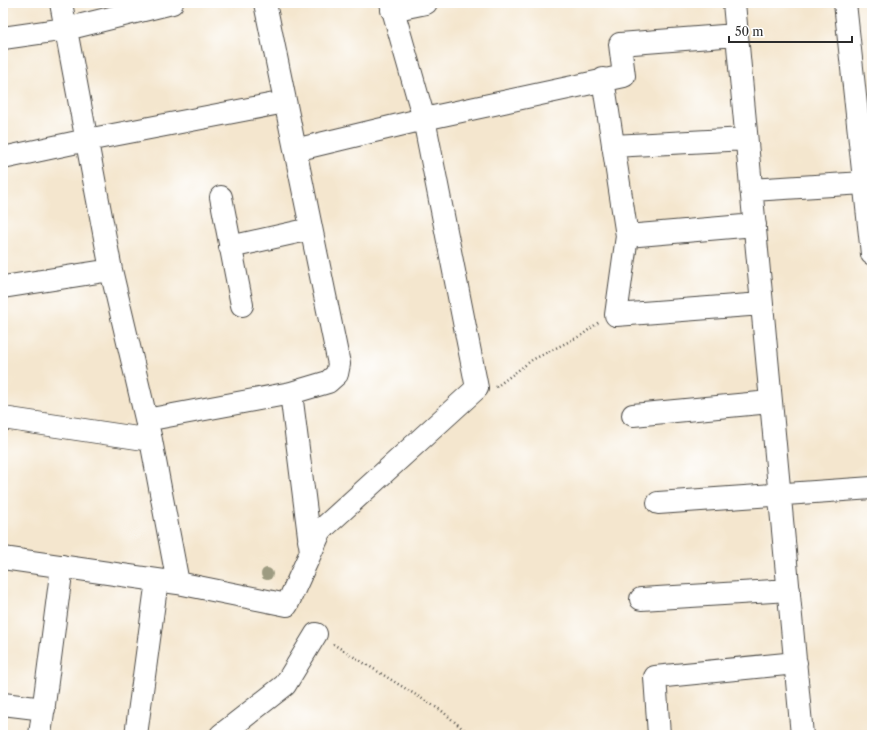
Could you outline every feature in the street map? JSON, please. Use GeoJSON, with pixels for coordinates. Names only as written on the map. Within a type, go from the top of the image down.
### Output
{"type":"FeatureCollection","features":[{"type":"Feature","properties":{"kind":"street"},"geometry":{"type":"LineString","coordinates":[[61,3],[111,270],[148,430],[167,581],[136,735]]}},
{"type":"Feature","properties":{"kind":"street"},"geometry":{"type":"LineString","coordinates":[[3,38],[66,30],[172,3]]}},
{"type":"Feature","properties":{"kind":"street"},"geometry":{"type":"LineString","coordinates":[[3,418],[148,430],[291,393],[328,382],[337,374],[339,364],[265,3]]}},
{"type":"Feature","properties":{"kind":"street"},"geometry":{"type":"LineString","coordinates":[[3,558],[167,581],[287,605],[314,541],[477,388],[424,119],[391,7],[426,3]]}},
{"type":"Feature","properties":{"kind":"street"},"geometry":{"type":"LineString","coordinates":[[734,3],[802,735]]}},
{"type":"Feature","properties":{"kind":"street"},"geometry":{"type":"LineString","coordinates":[[845,3],[872,254]]}},
{"type":"Feature","properties":{"kind":"street"},"geometry":{"type":"LineString","coordinates":[[295,150],[424,119],[603,79],[624,76],[620,44],[736,35]]}},
{"type":"Feature","properties":{"kind":"street"},"geometry":{"type":"LineString","coordinates":[[603,79],[627,236],[616,314],[762,304]]}},
{"type":"Feature","properties":{"kind":"street"},"geometry":{"type":"LineString","coordinates":[[3,158],[87,140],[285,102]]}},
{"type":"Feature","properties":{"kind":"street"},"geometry":{"type":"LineString","coordinates":[[613,146],[746,139]]}},
{"type":"Feature","properties":{"kind":"street"},"geometry":{"type":"LineString","coordinates":[[751,190],[864,183]]}},
{"type":"Feature","properties":{"kind":"street"},"geometry":{"type":"LineString","coordinates":[[221,197],[242,305]]}},
{"type":"Feature","properties":{"kind":"street"},"geometry":{"type":"LineString","coordinates":[[627,236],[754,224]]}},
{"type":"Feature","properties":{"kind":"street"},"geometry":{"type":"LineString","coordinates":[[230,247],[311,229]]}},
{"type":"Feature","properties":{"kind":"street"},"geometry":{"type":"LineString","coordinates":[[3,288],[111,270]]}},
{"type":"Feature","properties":{"kind":"street"},"geometry":{"type":"LineString","coordinates":[[291,393],[314,541]]}},
{"type":"Feature","properties":{"kind":"street"},"geometry":{"type":"LineString","coordinates":[[633,415],[770,402]]}},
{"type":"Feature","properties":{"kind":"street"},"geometry":{"type":"LineString","coordinates":[[658,503],[872,488]]}},
{"type":"Feature","properties":{"kind":"street"},"geometry":{"type":"LineString","coordinates":[[40,735],[62,566]]}},
{"type":"Feature","properties":{"kind":"street"},"geometry":{"type":"LineString","coordinates":[[642,599],[789,590]]}},
{"type":"Feature","properties":{"kind":"street"},"geometry":{"type":"LineString","coordinates":[[221,735],[285,685],[316,634]]}},
{"type":"Feature","properties":{"kind":"street"},"geometry":{"type":"LineString","coordinates":[[659,735],[655,677],[796,663]]}},
{"type":"Feature","properties":{"kind":"street"},"geometry":{"type":"LineString","coordinates":[[3,704],[44,709]]}},
{"type":"Feature","properties":{"kind":"path"},"geometry":{"type":"LineString","coordinates":[[477,388],[485,391],[494,389],[542,354],[582,335],[603,318],[616,314]]}},
{"type":"Feature","properties":{"kind":"path"},"geometry":{"type":"LineString","coordinates":[[316,634],[442,711],[470,735]]}}]}
